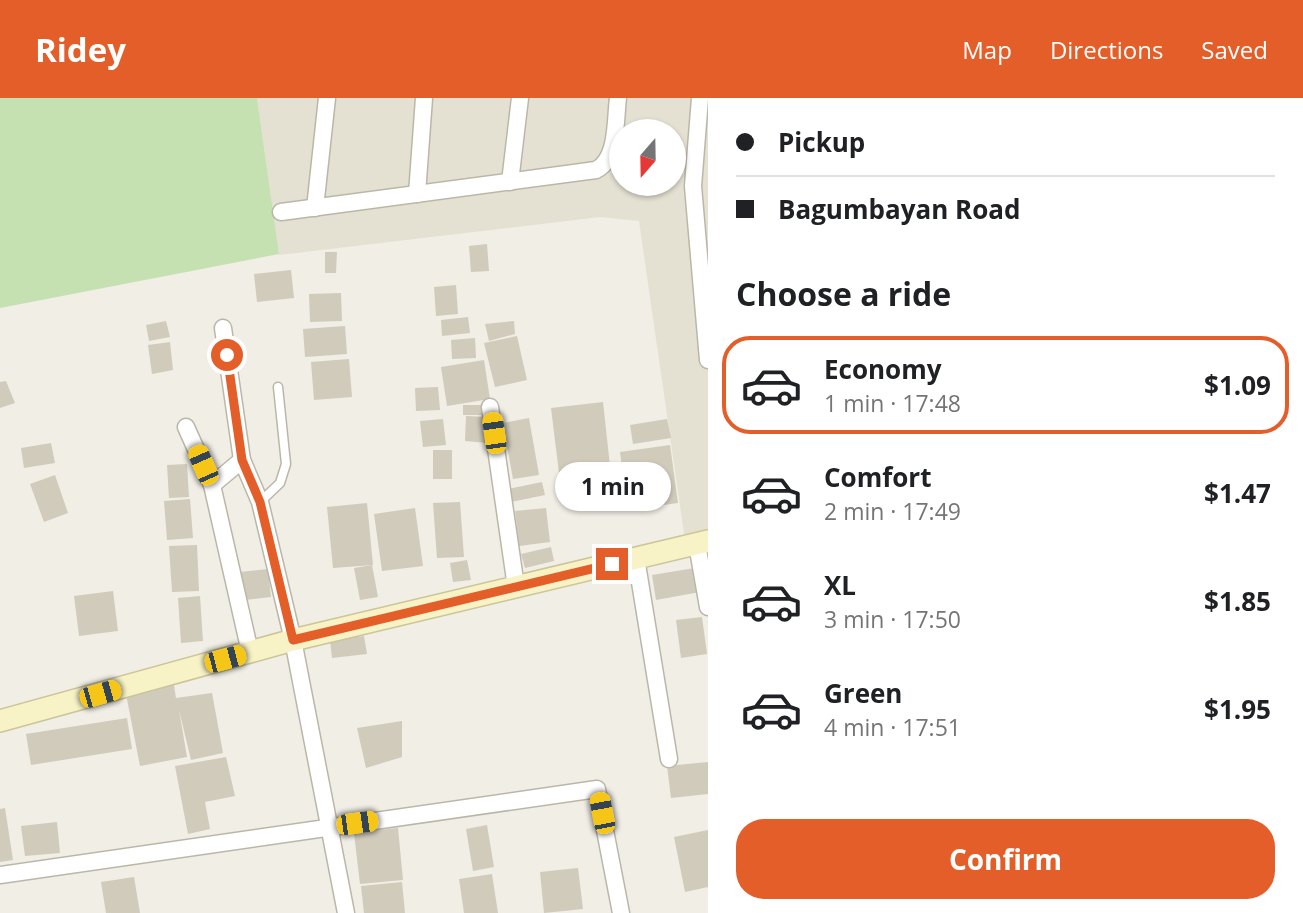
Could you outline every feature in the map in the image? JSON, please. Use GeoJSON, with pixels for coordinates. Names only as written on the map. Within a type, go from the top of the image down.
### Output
{"type":"FeatureCollection","features":[{"type":"Feature","properties":{"kind":"street"},"geometry":{"type":"LineString","coordinates":[[315,208],[327,98]]}},
{"type":"Feature","properties":{"kind":"street"},"geometry":{"type":"LineString","coordinates":[[417,194],[424,98]]}},
{"type":"Feature","properties":{"kind":"street"},"geometry":{"type":"LineString","coordinates":[[510,182],[520,98]]}},
{"type":"Feature","properties":{"kind":"street"},"geometry":{"type":"LineString","coordinates":[[281,212],[596,170],[605,166],[610,157],[618,98]]}},
{"type":"Feature","properties":{"kind":"street"},"geometry":{"type":"LineString","coordinates":[[700,98],[693,186],[702,318],[708,360]]}},
{"type":"Feature","properties":{"kind":"street"},"geometry":{"type":"LineString","coordinates":[[223,328],[242,460],[260,502],[293,640],[346,913]]}},
{"type":"Feature","properties":{"kind":"street"},"geometry":{"type":"LineString","coordinates":[[490,407],[516,587]]}},
{"type":"Feature","properties":{"kind":"street"},"geometry":{"type":"LineString","coordinates":[[186,426],[212,485],[250,652]]}},
{"type":"Feature","properties":{"kind":"street"},"geometry":{"type":"LineString","coordinates":[[212,485],[242,460]]}},
{"type":"Feature","properties":{"kind":"street"},"geometry":{"type":"LineString","coordinates":[[0,722],[293,640],[703,542],[708,607]]}},
{"type":"Feature","properties":{"kind":"street"},"geometry":{"type":"LineString","coordinates":[[636,558],[669,759]]}},
{"type":"Feature","properties":{"kind":"street"},"geometry":{"type":"LineString","coordinates":[[0,875],[597,789],[621,913]]}},
{"type":"Feature","properties":{"kind":"lane"},"geometry":{"type":"LineString","coordinates":[[260,502],[281,483],[286,464],[278,387]]}},
{"type":"Feature","properties":{"kind":"shaded area"},"geometry":{"type":"Polygon","coordinates":[[[257,98],[708,98],[708,541],[686,547],[639,221],[600,217],[279,255],[257,98]]]}},
{"type":"Feature","properties":{"kind":"green space"},"geometry":{"type":"Polygon","coordinates":[[[0,98],[257,98],[279,254],[0,308],[0,98]]]}},
{"type":"Feature","properties":{"kind":"building"},"geometry":{"type":"Polygon","coordinates":[[[487,244],[489,271],[471,272],[469,246],[487,244]]]}},
{"type":"Feature","properties":{"kind":"building"},"geometry":{"type":"Polygon","coordinates":[[[325,252],[337,252],[336,273],[325,273],[325,252]]]}},
{"type":"Feature","properties":{"kind":"building"},"geometry":{"type":"Polygon","coordinates":[[[291,270],[294,298],[257,302],[254,274],[291,270]]]}},
{"type":"Feature","properties":{"kind":"building"},"geometry":{"type":"Polygon","coordinates":[[[456,285],[458,314],[436,316],[434,287],[456,285]]]}},
{"type":"Feature","properties":{"kind":"building"},"geometry":{"type":"Polygon","coordinates":[[[341,293],[342,321],[310,322],[309,294],[341,293]]]}},
{"type":"Feature","properties":{"kind":"building"},"geometry":{"type":"Polygon","coordinates":[[[468,317],[470,333],[442,336],[441,320],[468,317]]]}},
{"type":"Feature","properties":{"kind":"building"},"geometry":{"type":"Polygon","coordinates":[[[166,321],[170,337],[149,341],[146,325],[166,321]]]}},
{"type":"Feature","properties":{"kind":"building"},"geometry":{"type":"Polygon","coordinates":[[[514,321],[515,334],[489,341],[485,324],[514,321]]]}},
{"type":"Feature","properties":{"kind":"building"},"geometry":{"type":"Polygon","coordinates":[[[345,326],[347,354],[305,357],[303,329],[345,326]]]}},
{"type":"Feature","properties":{"kind":"building"},"geometry":{"type":"Polygon","coordinates":[[[517,336],[527,380],[495,387],[484,343],[517,336]]]}},
{"type":"Feature","properties":{"kind":"building"},"geometry":{"type":"Polygon","coordinates":[[[475,338],[476,358],[452,359],[451,340],[475,338]]]}},
{"type":"Feature","properties":{"kind":"building"},"geometry":{"type":"Polygon","coordinates":[[[170,342],[173,370],[152,374],[148,345],[170,342]]]}},
{"type":"Feature","properties":{"kind":"building"},"geometry":{"type":"Polygon","coordinates":[[[349,359],[352,397],[314,400],[311,362],[349,359]]]}},
{"type":"Feature","properties":{"kind":"building"},"geometry":{"type":"Polygon","coordinates":[[[484,360],[490,399],[447,406],[441,367],[484,360]]]}},
{"type":"Feature","properties":{"kind":"building"},"geometry":{"type":"Polygon","coordinates":[[[6,381],[15,403],[0,408],[0,382],[6,381]]]}},
{"type":"Feature","properties":{"kind":"building"},"geometry":{"type":"Polygon","coordinates":[[[438,387],[440,410],[416,411],[415,388],[438,387]]]}},
{"type":"Feature","properties":{"kind":"building"},"geometry":{"type":"Polygon","coordinates":[[[603,402],[611,475],[560,481],[551,408],[603,402]]]}},
{"type":"Feature","properties":{"kind":"building"},"geometry":{"type":"Polygon","coordinates":[[[463,405],[488,405],[489,415],[463,415],[463,405]]]}},
{"type":"Feature","properties":{"kind":"building"},"geometry":{"type":"Polygon","coordinates":[[[466,416],[489,417],[488,443],[465,441],[466,416]]]}},
{"type":"Feature","properties":{"kind":"building"},"geometry":{"type":"Polygon","coordinates":[[[529,418],[539,475],[513,479],[503,423],[529,418]]]}},
{"type":"Feature","properties":{"kind":"building"},"geometry":{"type":"Polygon","coordinates":[[[443,419],[446,445],[423,447],[420,421],[443,419]]]}},
{"type":"Feature","properties":{"kind":"building"},"geometry":{"type":"Polygon","coordinates":[[[667,419],[671,438],[633,444],[630,425],[667,419]]]}},
{"type":"Feature","properties":{"kind":"building"},"geometry":{"type":"Polygon","coordinates":[[[51,443],[55,463],[24,468],[21,448],[51,443]]]}},
{"type":"Feature","properties":{"kind":"building"},"geometry":{"type":"Polygon","coordinates":[[[670,445],[678,503],[628,510],[620,452],[670,445]]]}},
{"type":"Feature","properties":{"kind":"building"},"geometry":{"type":"Polygon","coordinates":[[[433,450],[452,450],[452,479],[433,479],[433,450]]]}},
{"type":"Feature","properties":{"kind":"building"},"geometry":{"type":"Polygon","coordinates":[[[187,464],[189,497],[169,498],[167,465],[187,464]]]}},
{"type":"Feature","properties":{"kind":"building"},"geometry":{"type":"Polygon","coordinates":[[[55,475],[68,513],[44,522],[30,484],[55,475]]]}},
{"type":"Feature","properties":{"kind":"building"},"geometry":{"type":"Polygon","coordinates":[[[542,482],[545,495],[511,502],[508,489],[542,482]]]}},
{"type":"Feature","properties":{"kind":"building"},"geometry":{"type":"Polygon","coordinates":[[[190,499],[193,538],[167,540],[164,501],[190,499]]]}},
{"type":"Feature","properties":{"kind":"building"},"geometry":{"type":"Polygon","coordinates":[[[460,502],[464,557],[437,558],[433,503],[460,502]]]}},
{"type":"Feature","properties":{"kind":"building"},"geometry":{"type":"Polygon","coordinates":[[[367,503],[373,565],[333,568],[327,507],[367,503]]]}},
{"type":"Feature","properties":{"kind":"building"},"geometry":{"type":"Polygon","coordinates":[[[415,508],[423,566],[382,571],[374,514],[415,508]]]}},
{"type":"Feature","properties":{"kind":"building"},"geometry":{"type":"Polygon","coordinates":[[[546,508],[550,542],[519,546],[515,511],[546,508]]]}},
{"type":"Feature","properties":{"kind":"building"},"geometry":{"type":"Polygon","coordinates":[[[197,545],[199,591],[172,592],[169,546],[197,545]]]}},
{"type":"Feature","properties":{"kind":"building"},"geometry":{"type":"Polygon","coordinates":[[[551,547],[554,561],[525,568],[521,554],[551,547]]]}},
{"type":"Feature","properties":{"kind":"building"},"geometry":{"type":"Polygon","coordinates":[[[467,560],[471,580],[453,582],[450,563],[467,560]]]}},
{"type":"Feature","properties":{"kind":"building"},"geometry":{"type":"Polygon","coordinates":[[[372,565],[378,597],[360,600],[354,568],[372,565]]]}},
{"type":"Feature","properties":{"kind":"building"},"geometry":{"type":"Polygon","coordinates":[[[695,568],[700,592],[656,600],[652,575],[695,568]]]}},
{"type":"Feature","properties":{"kind":"building"},"geometry":{"type":"Polygon","coordinates":[[[268,569],[271,597],[244,600],[241,572],[268,569]]]}},
{"type":"Feature","properties":{"kind":"building"},"geometry":{"type":"Polygon","coordinates":[[[113,591],[118,631],[79,636],[74,596],[113,591]]]}},
{"type":"Feature","properties":{"kind":"building"},"geometry":{"type":"Polygon","coordinates":[[[200,596],[203,641],[181,643],[178,598],[200,596]]]}},
{"type":"Feature","properties":{"kind":"building"},"geometry":{"type":"Polygon","coordinates":[[[702,617],[707,654],[681,658],[676,620],[702,617]]]}},
{"type":"Feature","properties":{"kind":"building"},"geometry":{"type":"Polygon","coordinates":[[[364,636],[367,654],[332,658],[330,640],[364,636]]]}},
{"type":"Feature","properties":{"kind":"building"},"geometry":{"type":"Polygon","coordinates":[[[174,685],[176,698],[212,693],[223,753],[191,760],[179,710],[187,757],[140,766],[126,694],[174,685]]]}},
{"type":"Feature","properties":{"kind":"building"},"geometry":{"type":"Polygon","coordinates":[[[127,718],[132,749],[31,765],[26,734],[127,718]]]}},
{"type":"Feature","properties":{"kind":"building"},"geometry":{"type":"Polygon","coordinates":[[[402,721],[402,757],[366,768],[357,728],[402,721]]]}},
{"type":"Feature","properties":{"kind":"building"},"geometry":{"type":"Polygon","coordinates":[[[226,757],[235,796],[205,802],[210,829],[188,834],[175,766],[226,757]]]}},
{"type":"Feature","properties":{"kind":"building"},"geometry":{"type":"Polygon","coordinates":[[[708,762],[708,794],[671,798],[667,766],[708,762]]]}},
{"type":"Feature","properties":{"kind":"building"},"geometry":{"type":"Polygon","coordinates":[[[5,808],[13,860],[0,862],[0,809],[5,808]]]}},
{"type":"Feature","properties":{"kind":"building"},"geometry":{"type":"Polygon","coordinates":[[[57,822],[60,853],[25,856],[21,826],[57,822]]]}},
{"type":"Feature","properties":{"kind":"building"},"geometry":{"type":"Polygon","coordinates":[[[487,825],[494,867],[473,871],[466,829],[487,825]]]}},
{"type":"Feature","properties":{"kind":"building"},"geometry":{"type":"Polygon","coordinates":[[[398,828],[403,880],[360,884],[354,833],[398,828]]]}},
{"type":"Feature","properties":{"kind":"building"},"geometry":{"type":"Polygon","coordinates":[[[708,830],[708,887],[685,892],[674,837],[708,830]]]}},
{"type":"Feature","properties":{"kind":"building"},"geometry":{"type":"Polygon","coordinates":[[[578,868],[583,909],[544,913],[540,872],[578,868]]]}},
{"type":"Feature","properties":{"kind":"building"},"geometry":{"type":"Polygon","coordinates":[[[492,874],[498,913],[464,913],[459,879],[492,874]]]}},
{"type":"Feature","properties":{"kind":"building"},"geometry":{"type":"Polygon","coordinates":[[[134,877],[140,913],[106,913],[101,882],[134,877]]]}},
{"type":"Feature","properties":{"kind":"building"},"geometry":{"type":"Polygon","coordinates":[[[402,882],[405,913],[364,913],[361,886],[402,882]]]}},
{"type":"Feature","properties":{"kind":"route"},"geometry":{"type":"LineString","coordinates":[[227,355],[242,460],[260,502],[293,640],[612,564]]}}]}
